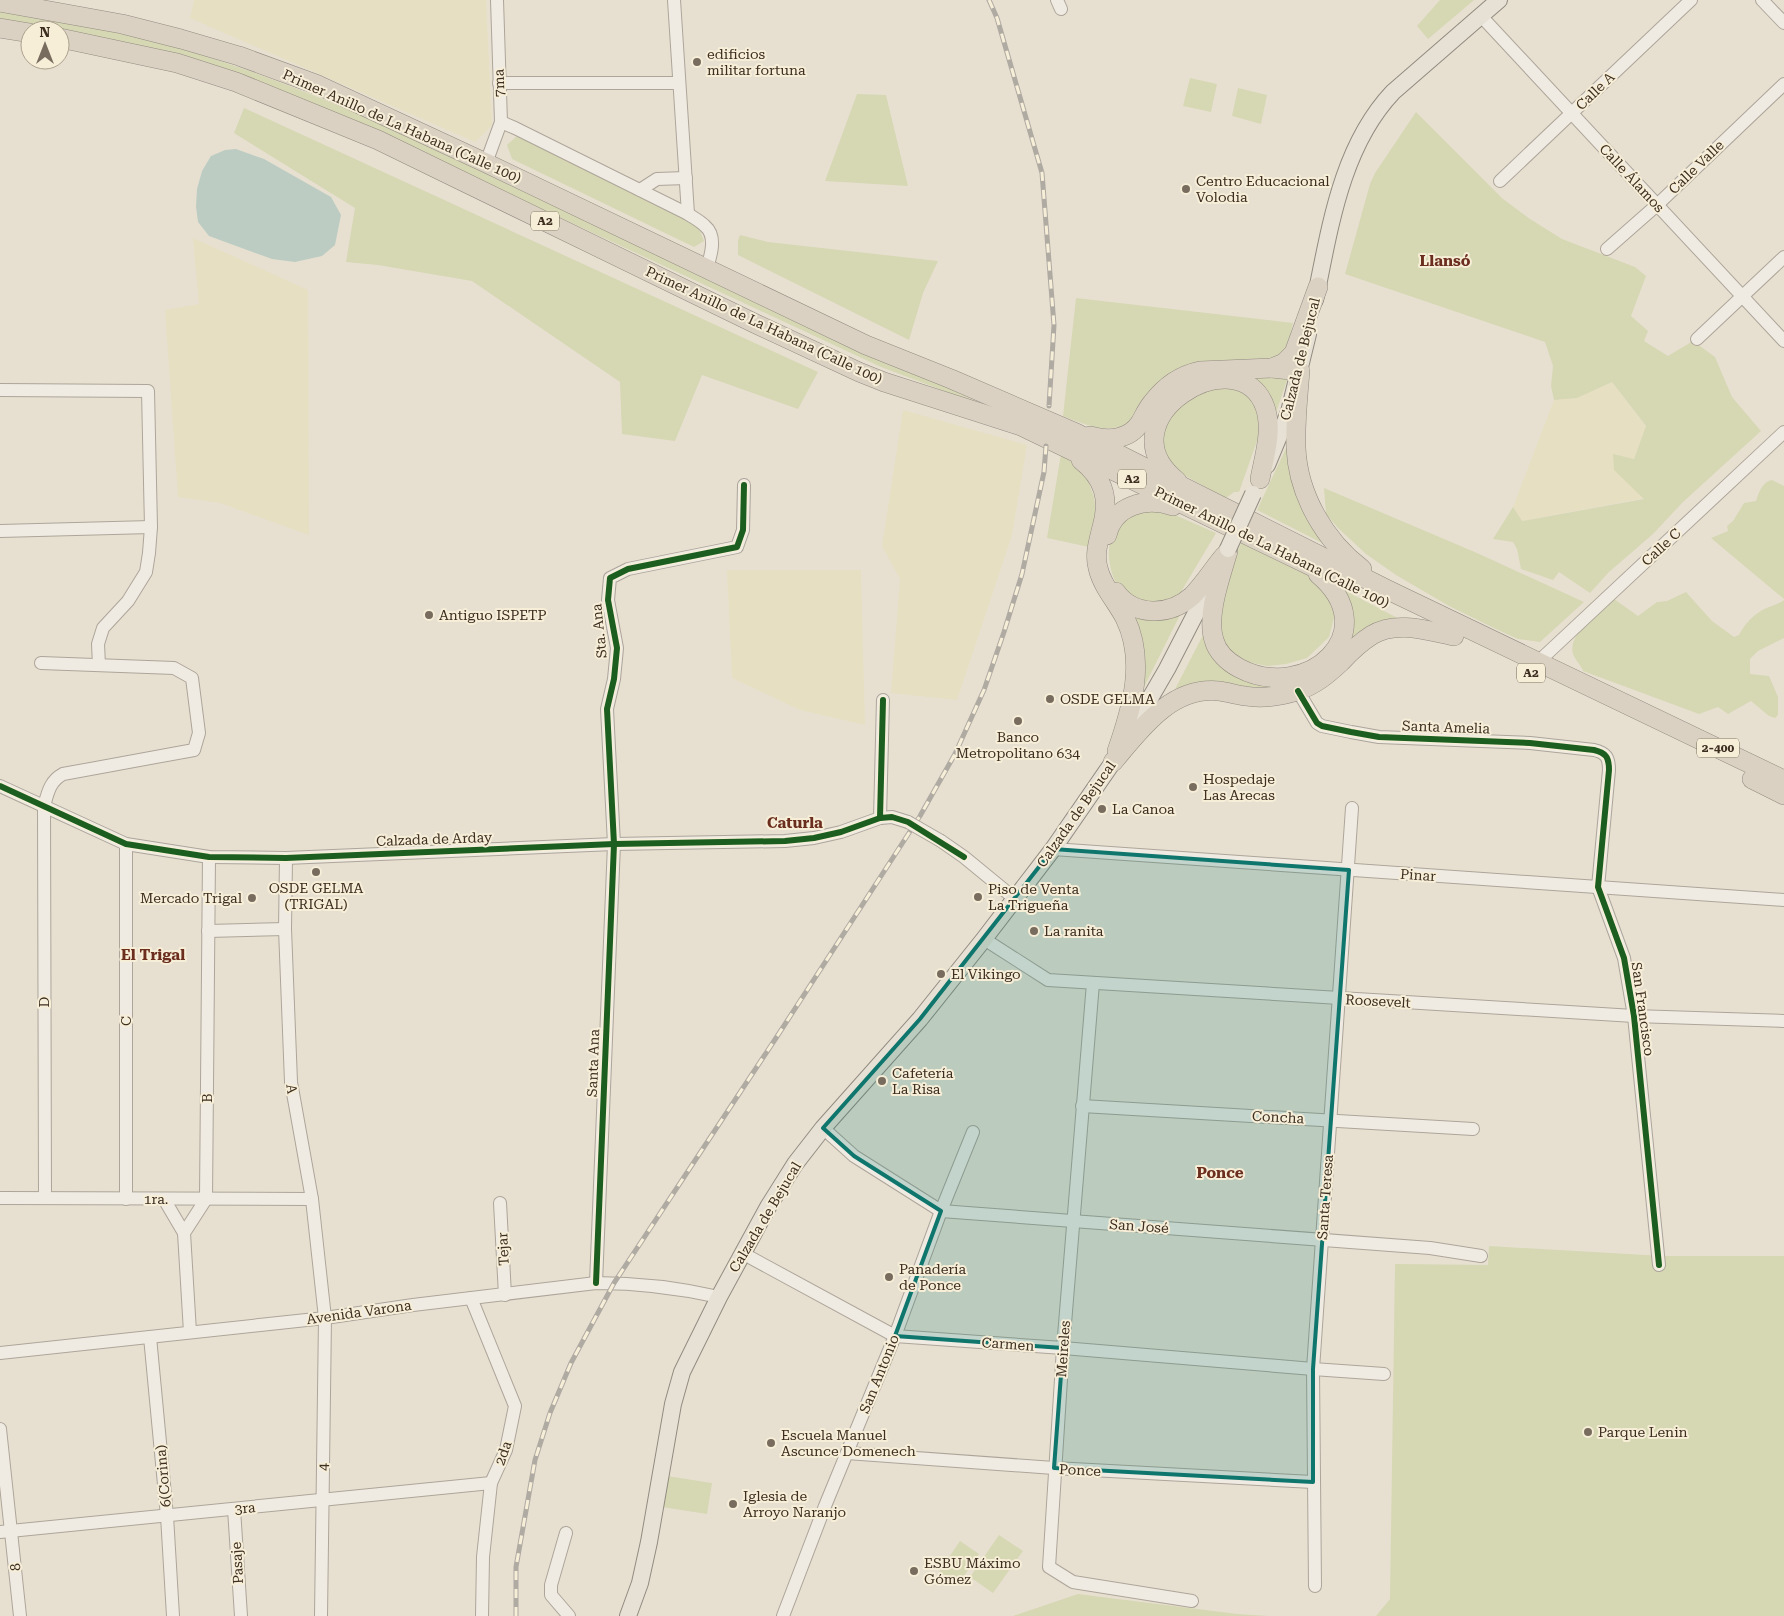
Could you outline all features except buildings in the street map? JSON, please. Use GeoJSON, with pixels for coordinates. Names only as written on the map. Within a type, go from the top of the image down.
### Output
{"type":"FeatureCollection","features":[{"type":"Feature","properties":{"kind":"highway","name":"Primer Anillo de La Habana (Calle 100)"},"geometry":{"type":"LineString","coordinates":[[0,2],[122,24],[239,56],[318,85],[707,268],[866,346],[951,379],[1076,433],[1388,590],[1653,717]]}},
{"type":"Feature","properties":{"kind":"highway"},"geometry":{"type":"LineString","coordinates":[[0,28],[20,31]]}},
{"type":"Feature","properties":{"kind":"highway","name":"Primer Anillo de La Habana (Calle 100)"},"geometry":{"type":"LineString","coordinates":[[70,40],[177,63],[236,82],[378,140],[756,324],[859,372],[884,382],[1021,426],[1060,444],[1784,795]]}},
{"type":"Feature","properties":{"kind":"highway"},"geometry":{"type":"LineString","coordinates":[[1272,368],[1284,363],[1294,353],[1318,287]]}},
{"type":"Feature","properties":{"kind":"highway"},"geometry":{"type":"LineString","coordinates":[[1076,433],[1106,439],[1125,436],[1139,424],[1158,396],[1169,385],[1190,373],[1272,368],[1300,371],[1296,449],[1298,464],[1307,495],[1331,540],[1351,561],[1388,590]]}},
{"type":"Feature","properties":{"kind":"highway"},"geometry":{"type":"LineString","coordinates":[[1190,491],[1173,478],[1160,460],[1155,441],[1156,430],[1159,420],[1166,409],[1179,394],[1196,386],[1215,381],[1232,380],[1246,385],[1253,390],[1265,407],[1268,424],[1267,436],[1257,487]]}},
{"type":"Feature","properties":{"kind":"highway"},"geometry":{"type":"LineString","coordinates":[[1060,444],[1086,464],[1102,483],[1106,504],[1097,548],[1097,567],[1128,626],[1134,648],[1136,674],[1134,687],[1126,722],[1113,762]]}},
{"type":"Feature","properties":{"kind":"highway"},"geometry":{"type":"LineString","coordinates":[[1204,515],[1164,503],[1152,502],[1132,505],[1118,515],[1108,530],[1103,558],[1108,578],[1114,589],[1127,604],[1135,608],[1156,611],[1171,608],[1183,603],[1192,595],[1228,550]]}},
{"type":"Feature","properties":{"kind":"highway"},"geometry":{"type":"LineString","coordinates":[[1228,550],[1213,614],[1214,642],[1221,654],[1236,666],[1258,676],[1281,678],[1294,677],[1308,672],[1322,664],[1332,655],[1339,646],[1342,637],[1344,616],[1337,596],[1326,581],[1316,572],[1279,550]]}},
{"type":"Feature","properties":{"kind":"highway"},"geometry":{"type":"LineString","coordinates":[[1113,762],[1149,720],[1170,704],[1188,694],[1206,690],[1260,697],[1298,691],[1313,685],[1326,676],[1372,634],[1388,629],[1408,628],[1454,636]]}},
{"type":"Feature","properties":{"kind":"highway","name":"A2"},"geometry":{"type":"LineString","coordinates":[[1653,717],[1784,770]]}},
{"type":"Feature","properties":{"kind":"highway","name":"2-400"},"geometry":{"type":"LineString","coordinates":[[1653,717],[1784,780]]}},
{"type":"Feature","properties":{"kind":"main road","name":"Calzada de Bejucal"},"geometry":{"type":"LineString","coordinates":[[628,1616],[640,1583],[673,1404],[682,1372],[718,1297],[768,1207],[795,1164],[823,1128],[920,1019],[984,939],[1053,848],[1113,762],[1167,669],[1228,550],[1276,445],[1289,412],[1300,371],[1332,224],[1345,178],[1358,143],[1368,123],[1393,92],[1499,0]]}},
{"type":"Feature","properties":{"kind":"street","name":"7ma"},"geometry":{"type":"LineString","coordinates":[[486,163],[501,122],[497,0]]}},
{"type":"Feature","properties":{"kind":"street"},"geometry":{"type":"LineString","coordinates":[[674,0],[688,214]]}},
{"type":"Feature","properties":{"kind":"street","name":"Calle A"},"geometry":{"type":"LineString","coordinates":[[1500,181],[1691,0]]}},
{"type":"Feature","properties":{"kind":"street"},"geometry":{"type":"LineString","coordinates":[[1762,0],[1784,23]]}},
{"type":"Feature","properties":{"kind":"street","name":"Calle Álamos"},"geometry":{"type":"LineString","coordinates":[[1480,16],[1784,341]]}},
{"type":"Feature","properties":{"kind":"street"},"geometry":{"type":"LineString","coordinates":[[499,83],[679,83]]}},
{"type":"Feature","properties":{"kind":"street","name":"Calle Valle"},"geometry":{"type":"LineString","coordinates":[[1607,249],[1657,205],[1784,84]]}},
{"type":"Feature","properties":{"kind":"street"},"geometry":{"type":"LineString","coordinates":[[501,122],[688,214],[706,226],[711,233],[711,252],[707,268]]}},
{"type":"Feature","properties":{"kind":"street"},"geometry":{"type":"LineString","coordinates":[[640,190],[657,179],[686,178]]}},
{"type":"Feature","properties":{"kind":"street"},"geometry":{"type":"LineString","coordinates":[[1697,339],[1784,257]]}},
{"type":"Feature","properties":{"kind":"street"},"geometry":{"type":"LineString","coordinates":[[0,390],[148,392],[151,527],[146,572],[128,601],[103,628],[98,644],[99,665]]}},
{"type":"Feature","properties":{"kind":"street","name":"Calle C"},"geometry":{"type":"LineString","coordinates":[[1538,662],[1784,432]]}},
{"type":"Feature","properties":{"kind":"street","name":"Sta. Ana"},"geometry":{"type":"LineString","coordinates":[[614,844],[606,709],[614,679],[617,648],[608,600],[610,578],[628,569],[737,547],[743,530],[744,485]]}},
{"type":"Feature","properties":{"kind":"street"},"geometry":{"type":"LineString","coordinates":[[0,531],[151,527]]}},
{"type":"Feature","properties":{"kind":"street"},"geometry":{"type":"LineString","coordinates":[[41,663],[174,668],[192,678],[199,733],[194,750],[63,774],[56,778],[50,786],[44,806]]}},
{"type":"Feature","properties":{"kind":"street","name":"Santa Amelia"},"geometry":{"type":"LineString","coordinates":[[1298,691],[1314,719],[1322,726],[1379,737],[1530,743],[1594,750],[1602,752],[1609,759]]}},
{"type":"Feature","properties":{"kind":"street"},"geometry":{"type":"LineString","coordinates":[[883,700],[880,818],[892,817],[908,822],[941,841],[964,857],[1014,898]]}},
{"type":"Feature","properties":{"kind":"street","name":"San Francisco"},"geometry":{"type":"LineString","coordinates":[[1609,759],[1598,887],[1624,958],[1634,1016],[1659,1266]]}},
{"type":"Feature","properties":{"kind":"street","name":"Calzada de Arday"},"geometry":{"type":"LineString","coordinates":[[0,786],[126,844],[209,857],[286,858],[614,844],[785,841],[814,838],[840,832],[880,818]]}},
{"type":"Feature","properties":{"kind":"street","name":"D"},"geometry":{"type":"LineString","coordinates":[[44,806],[45,1198]]}},
{"type":"Feature","properties":{"kind":"street","name":"Santa Teresa"},"geometry":{"type":"LineString","coordinates":[[1315,1586],[1313,1369],[1352,808]]}},
{"type":"Feature","properties":{"kind":"street","name":"C"},"geometry":{"type":"LineString","coordinates":[[126,844],[126,1199]]}},
{"type":"Feature","properties":{"kind":"street","name":"Santa Ana"},"geometry":{"type":"LineString","coordinates":[[596,1283],[614,844]]}},
{"type":"Feature","properties":{"kind":"street","name":"Pinar"},"geometry":{"type":"LineString","coordinates":[[1053,848],[1784,900]]}},
{"type":"Feature","properties":{"kind":"street","name":"B"},"geometry":{"type":"LineString","coordinates":[[206,1199],[209,857]]}},
{"type":"Feature","properties":{"kind":"street","name":"A"},"geometry":{"type":"LineString","coordinates":[[286,858],[285,930],[291,1082],[312,1199],[325,1318]]}},
{"type":"Feature","properties":{"kind":"street"},"geometry":{"type":"LineString","coordinates":[[208,931],[285,930]]}},
{"type":"Feature","properties":{"kind":"street","name":"Roosevelt"},"geometry":{"type":"LineString","coordinates":[[984,939],[1048,980],[1634,1016],[1784,1021]]}},
{"type":"Feature","properties":{"kind":"street","name":"Meireles"},"geometry":{"type":"LineString","coordinates":[[1093,983],[1063,1348],[1048,1564],[1051,1570],[1073,1582],[1192,1601]]}},
{"type":"Feature","properties":{"kind":"street","name":"Concha"},"geometry":{"type":"LineString","coordinates":[[1082,1106],[1474,1129]]}},
{"type":"Feature","properties":{"kind":"street","name":"San José"},"geometry":{"type":"LineString","coordinates":[[823,1128],[854,1156],[941,1211],[1430,1248],[1480,1256]]}},
{"type":"Feature","properties":{"kind":"street","name":"San Antonio"},"geometry":{"type":"LineString","coordinates":[[784,1616],[825,1506],[895,1336],[941,1211],[973,1132]]}},
{"type":"Feature","properties":{"kind":"street","name":"1ra."},"geometry":{"type":"LineString","coordinates":[[0,1198],[312,1199]]}},
{"type":"Feature","properties":{"kind":"street"},"geometry":{"type":"LineString","coordinates":[[164,1199],[184,1233],[190,1332]]}},
{"type":"Feature","properties":{"kind":"street"},"geometry":{"type":"LineString","coordinates":[[184,1233],[206,1199]]}},
{"type":"Feature","properties":{"kind":"street","name":"Tejar"},"geometry":{"type":"LineString","coordinates":[[500,1203],[506,1295]]}},
{"type":"Feature","properties":{"kind":"street","name":"Carmen"},"geometry":{"type":"LineString","coordinates":[[742,1253],[895,1336],[1384,1374]]}},
{"type":"Feature","properties":{"kind":"street","name":"Avenida Varona"},"geometry":{"type":"LineString","coordinates":[[0,1353],[325,1318],[596,1283],[614,1283],[695,1292],[718,1297]]}},
{"type":"Feature","properties":{"kind":"street","name":"2da"},"geometry":{"type":"LineString","coordinates":[[472,1298],[515,1406],[506,1450],[491,1484],[483,1557],[482,1616]]}},
{"type":"Feature","properties":{"kind":"street","name":"4"},"geometry":{"type":"LineString","coordinates":[[321,1616],[325,1318]]}},
{"type":"Feature","properties":{"kind":"street","name":"6(Corina)"},"geometry":{"type":"LineString","coordinates":[[150,1336],[167,1516],[173,1616]]}},
{"type":"Feature","properties":{"kind":"street","name":"8"},"geometry":{"type":"LineString","coordinates":[[0,1429],[5,1532],[20,1616]]}},
{"type":"Feature","properties":{"kind":"street","name":"Ponce"},"geometry":{"type":"LineString","coordinates":[[847,1453],[1054,1468],[1313,1482]]}},
{"type":"Feature","properties":{"kind":"street","name":"3ra"},"geometry":{"type":"LineString","coordinates":[[5,1532],[491,1484]]}},
{"type":"Feature","properties":{"kind":"street","name":"Pasaje"},"geometry":{"type":"LineString","coordinates":[[234,1509],[240,1616]]}},
{"type":"Feature","properties":{"kind":"street"},"geometry":{"type":"LineString","coordinates":[[566,1533],[551,1584],[551,1595],[568,1616]]}},
{"type":"Feature","properties":{"kind":"highlighted area"},"geometry":{"type":"Polygon","coordinates":[[[1053,849],[1349,870],[1313,1369],[1313,1482],[1054,1468],[1063,1348],[895,1336],[941,1211],[854,1156],[823,1128],[920,1019],[1053,849]]]}},
{"type":"Feature","properties":{"kind":"shaded area"},"geometry":{"type":"Polygon","coordinates":[[[194,0],[486,0],[492,125],[475,142],[190,18],[194,0]]]}},
{"type":"Feature","properties":{"kind":"shaded area"},"geometry":{"type":"Polygon","coordinates":[[[236,149],[264,159],[331,197],[341,215],[335,245],[322,256],[295,262],[272,259],[209,236],[198,222],[196,207],[197,189],[202,171],[211,156],[225,150],[236,149]]]}},
{"type":"Feature","properties":{"kind":"shaded area"},"geometry":{"type":"Polygon","coordinates":[[[193,238],[308,290],[309,535],[220,503],[178,497],[165,310],[199,304],[193,238]]]}},
{"type":"Feature","properties":{"kind":"shaded area"},"geometry":{"type":"Polygon","coordinates":[[[1612,382],[1646,427],[1634,459],[1645,498],[1521,521],[1513,507],[1554,400],[1577,398],[1612,382]]]}},
{"type":"Feature","properties":{"kind":"shaded area"},"geometry":{"type":"Polygon","coordinates":[[[903,410],[1027,445],[1012,535],[957,700],[891,693],[900,579],[882,546],[903,410]]]}},
{"type":"Feature","properties":{"kind":"shaded area"},"geometry":{"type":"Polygon","coordinates":[[[727,570],[861,570],[865,725],[800,710],[732,678],[727,570]]]}},
{"type":"Feature","properties":{"kind":"green space"},"geometry":{"type":"Polygon","coordinates":[[[1440,0],[1474,0],[1428,39],[1417,26],[1440,0]]]}},
{"type":"Feature","properties":{"kind":"green space"},"geometry":{"type":"Polygon","coordinates":[[[0,12],[49,20],[20,20],[20,23],[0,20],[0,12]]]}},
{"type":"Feature","properties":{"kind":"green space"},"geometry":{"type":"Polygon","coordinates":[[[70,23],[133,36],[211,58],[355,112],[449,154],[995,410],[881,367],[387,137],[150,49],[70,32],[70,23]]]}},
{"type":"Feature","properties":{"kind":"green space"},"geometry":{"type":"Polygon","coordinates":[[[1190,78],[1217,84],[1211,112],[1183,106],[1190,78]]]}},
{"type":"Feature","properties":{"kind":"green space"},"geometry":{"type":"Polygon","coordinates":[[[1238,88],[1267,95],[1261,124],[1232,116],[1238,88]]]}},
{"type":"Feature","properties":{"kind":"green space"},"geometry":{"type":"Polygon","coordinates":[[[857,94],[886,95],[908,186],[825,181],[857,94]]]}},
{"type":"Feature","properties":{"kind":"green space"},"geometry":{"type":"Polygon","coordinates":[[[244,108],[818,372],[798,409],[702,375],[675,441],[622,434],[620,382],[472,281],[378,265],[346,262],[355,208],[234,133],[244,108]]]}},
{"type":"Feature","properties":{"kind":"green space"},"geometry":{"type":"Polygon","coordinates":[[[1416,112],[1503,199],[1530,219],[1562,239],[1635,267],[1646,276],[1631,316],[1648,331],[1644,341],[1668,356],[1693,341],[1715,357],[1732,397],[1761,431],[1683,502],[1653,534],[1609,572],[1590,593],[1559,572],[1553,580],[1521,569],[1517,549],[1513,542],[1493,539],[1513,507],[1522,521],[1644,499],[1614,470],[1613,454],[1634,459],[1646,426],[1612,382],[1577,398],[1554,400],[1551,386],[1553,366],[1545,342],[1345,274],[1370,184],[1375,173],[1416,112]]]}},
{"type":"Feature","properties":{"kind":"green space"},"geometry":{"type":"Polygon","coordinates":[[[517,136],[698,226],[704,241],[694,247],[512,159],[507,145],[517,136]]]}},
{"type":"Feature","properties":{"kind":"green space"},"geometry":{"type":"Polygon","coordinates":[[[740,235],[768,242],[938,261],[923,293],[909,340],[738,255],[740,235]]]}},
{"type":"Feature","properties":{"kind":"green space"},"geometry":{"type":"Polygon","coordinates":[[[1076,298],[1293,323],[1286,348],[1274,359],[1126,424],[1117,427],[1099,428],[1063,416],[1076,298]]]}},
{"type":"Feature","properties":{"kind":"green space"},"geometry":{"type":"Polygon","coordinates":[[[1251,377],[1288,377],[1274,419],[1268,395],[1261,385],[1251,377]]]}},
{"type":"Feature","properties":{"kind":"green space"},"geometry":{"type":"Polygon","coordinates":[[[1230,386],[1253,399],[1263,424],[1239,492],[1234,492],[1226,498],[1182,474],[1162,452],[1165,421],[1199,391],[1230,386]]]}},
{"type":"Feature","properties":{"kind":"green space"},"geometry":{"type":"Polygon","coordinates":[[[1288,444],[1324,544],[1257,510],[1288,444]]]}},
{"type":"Feature","properties":{"kind":"green space"},"geometry":{"type":"Polygon","coordinates":[[[1061,454],[1081,469],[1094,497],[1096,513],[1089,547],[1047,538],[1061,454]]]}},
{"type":"Feature","properties":{"kind":"green space"},"geometry":{"type":"Polygon","coordinates":[[[1772,480],[1784,486],[1784,599],[1711,538],[1728,531],[1727,526],[1733,521],[1744,503],[1756,501],[1763,485],[1772,480]]]}},
{"type":"Feature","properties":{"kind":"green space"},"geometry":{"type":"Polygon","coordinates":[[[1324,488],[1477,553],[1584,602],[1540,642],[1518,639],[1449,606],[1396,575],[1366,554],[1326,514],[1324,488]]]}},
{"type":"Feature","properties":{"kind":"green space"},"geometry":{"type":"Polygon","coordinates":[[[1157,507],[1216,533],[1178,597],[1151,606],[1129,597],[1121,591],[1113,577],[1109,552],[1112,538],[1133,510],[1157,507]]]}},
{"type":"Feature","properties":{"kind":"green space"},"geometry":{"type":"Polygon","coordinates":[[[1244,537],[1321,581],[1335,614],[1329,637],[1307,658],[1286,664],[1268,666],[1247,662],[1226,650],[1217,626],[1231,566],[1244,537]]]}},
{"type":"Feature","properties":{"kind":"green space"},"geometry":{"type":"Polygon","coordinates":[[[1344,590],[1407,623],[1291,689],[1170,699],[1204,633],[1233,672],[1325,667],[1344,590]]]}},
{"type":"Feature","properties":{"kind":"green space"},"geometry":{"type":"Polygon","coordinates":[[[1686,592],[1712,621],[1734,637],[1739,635],[1755,615],[1784,600],[1784,638],[1758,651],[1750,659],[1750,674],[1769,676],[1778,697],[1778,715],[1775,718],[1769,716],[1751,701],[1728,714],[1718,707],[1699,714],[1583,671],[1573,654],[1572,646],[1575,639],[1586,623],[1614,599],[1638,616],[1657,602],[1667,601],[1686,592]]]}},
{"type":"Feature","properties":{"kind":"green space"},"geometry":{"type":"Polygon","coordinates":[[[1183,609],[1143,689],[1144,650],[1127,610],[1183,609]]]}},
{"type":"Feature","properties":{"kind":"green space","name":"Parque Lenin"},"geometry":{"type":"Polygon","coordinates":[[[1489,1246],[1663,1256],[1784,1256],[1784,1616],[1376,1616],[1390,1599],[1395,1264],[1488,1265],[1489,1246]]]}},
{"type":"Feature","properties":{"kind":"green space"},"geometry":{"type":"Polygon","coordinates":[[[667,1476],[712,1483],[707,1514],[662,1507],[667,1476]]]}},
{"type":"Feature","properties":{"kind":"green space"},"geometry":{"type":"Polygon","coordinates":[[[999,1535],[1023,1551],[993,1593],[970,1577],[999,1535]]]}},
{"type":"Feature","properties":{"kind":"green space"},"geometry":{"type":"Polygon","coordinates":[[[960,1541],[979,1554],[958,1585],[939,1572],[960,1541]]]}},
{"type":"Feature","properties":{"kind":"green space"},"geometry":{"type":"Polygon","coordinates":[[[1078,1594],[1237,1614],[1269,1616],[1013,1616],[1078,1594]]]}},
{"type":"Feature","properties":{"kind":"railway"},"geometry":{"type":"LineString","coordinates":[[989,0],[997,18],[1042,173],[1054,325],[1049,406]]}},
{"type":"Feature","properties":{"kind":"railway"},"geometry":{"type":"LineString","coordinates":[[516,1616],[516,1567],[535,1460],[550,1413],[571,1363],[614,1283],[920,816],[955,754],[984,690],[1022,574],[1044,472],[1046,446]]}},
{"type":"Feature","properties":{"kind":"cycle path"},"geometry":{"type":"LineString","coordinates":[[596,1283],[614,844],[607,709],[614,679],[617,648],[608,600],[610,578],[628,569],[737,547],[743,530],[744,485]]}},
{"type":"Feature","properties":{"kind":"cycle path"},"geometry":{"type":"LineString","coordinates":[[1298,691],[1317,723],[1322,726],[1379,737],[1530,743],[1594,750],[1606,756],[1609,770],[1598,887],[1624,958],[1634,1016],[1659,1265]]}},
{"type":"Feature","properties":{"kind":"cycle path"},"geometry":{"type":"LineString","coordinates":[[880,818],[883,700]]}},
{"type":"Feature","properties":{"kind":"cycle path"},"geometry":{"type":"LineString","coordinates":[[0,786],[126,844],[209,857],[286,858],[614,844],[785,841],[814,838],[841,832],[880,818],[892,817],[908,822],[964,857]]}},
{"type":"Feature","properties":{"kind":"place","name":"edificios militar fortuna"},"geometry":{"type":"Point","coordinates":[697,62]}},
{"type":"Feature","properties":{"kind":"place","name":"Centro Educacional Volodia"},"geometry":{"type":"Point","coordinates":[1186,189]}},
{"type":"Feature","properties":{"kind":"place","name":"Antiguo ISPETP"},"geometry":{"type":"Point","coordinates":[429,615]}},
{"type":"Feature","properties":{"kind":"place","name":"OSDE GELMA"},"geometry":{"type":"Point","coordinates":[1050,699]}},
{"type":"Feature","properties":{"kind":"place","name":"Banco Metropolitano 634"},"geometry":{"type":"Point","coordinates":[1018,721]}},
{"type":"Feature","properties":{"kind":"place","name":"Hospedaje Las Arecas"},"geometry":{"type":"Point","coordinates":[1193,787]}},
{"type":"Feature","properties":{"kind":"place","name":"La Canoa"},"geometry":{"type":"Point","coordinates":[1102,809]}},
{"type":"Feature","properties":{"kind":"place","name":"OSDE GELMA (TRIGAL)"},"geometry":{"type":"Point","coordinates":[316,872]}},
{"type":"Feature","properties":{"kind":"place","name":"Piso de Venta La Trigueña"},"geometry":{"type":"Point","coordinates":[978,897]}},
{"type":"Feature","properties":{"kind":"place","name":"Mercado Trigal"},"geometry":{"type":"Point","coordinates":[252,898]}},
{"type":"Feature","properties":{"kind":"place","name":"La ranita"},"geometry":{"type":"Point","coordinates":[1034,931]}},
{"type":"Feature","properties":{"kind":"place","name":"El Vikingo"},"geometry":{"type":"Point","coordinates":[941,974]}},
{"type":"Feature","properties":{"kind":"place","name":"Cafetería La Risa"},"geometry":{"type":"Point","coordinates":[882,1081]}},
{"type":"Feature","properties":{"kind":"place","name":"Panadería de Ponce"},"geometry":{"type":"Point","coordinates":[889,1277]}},
{"type":"Feature","properties":{"kind":"place","name":"Parque Lenin"},"geometry":{"type":"Point","coordinates":[1588,1432]}},
{"type":"Feature","properties":{"kind":"place","name":"Escuela Manuel Ascunce Domenech"},"geometry":{"type":"Point","coordinates":[771,1443]}},
{"type":"Feature","properties":{"kind":"place","name":"Iglesia de Arroyo Naranjo"},"geometry":{"type":"Point","coordinates":[733,1504]}},
{"type":"Feature","properties":{"kind":"place","name":"ESBU Máximo Gómez"},"geometry":{"type":"Point","coordinates":[914,1571]}},
{"type":"Feature","properties":{"kind":"district","name":"Llansó"},"geometry":{"type":"Point","coordinates":[1445,261]}},
{"type":"Feature","properties":{"kind":"district","name":"Caturla"},"geometry":{"type":"Point","coordinates":[795,823]}},
{"type":"Feature","properties":{"kind":"district","name":"El Trigal"},"geometry":{"type":"Point","coordinates":[153,955]}},
{"type":"Feature","properties":{"kind":"district","name":"Ponce"},"geometry":{"type":"Point","coordinates":[1220,1173]}}]}
